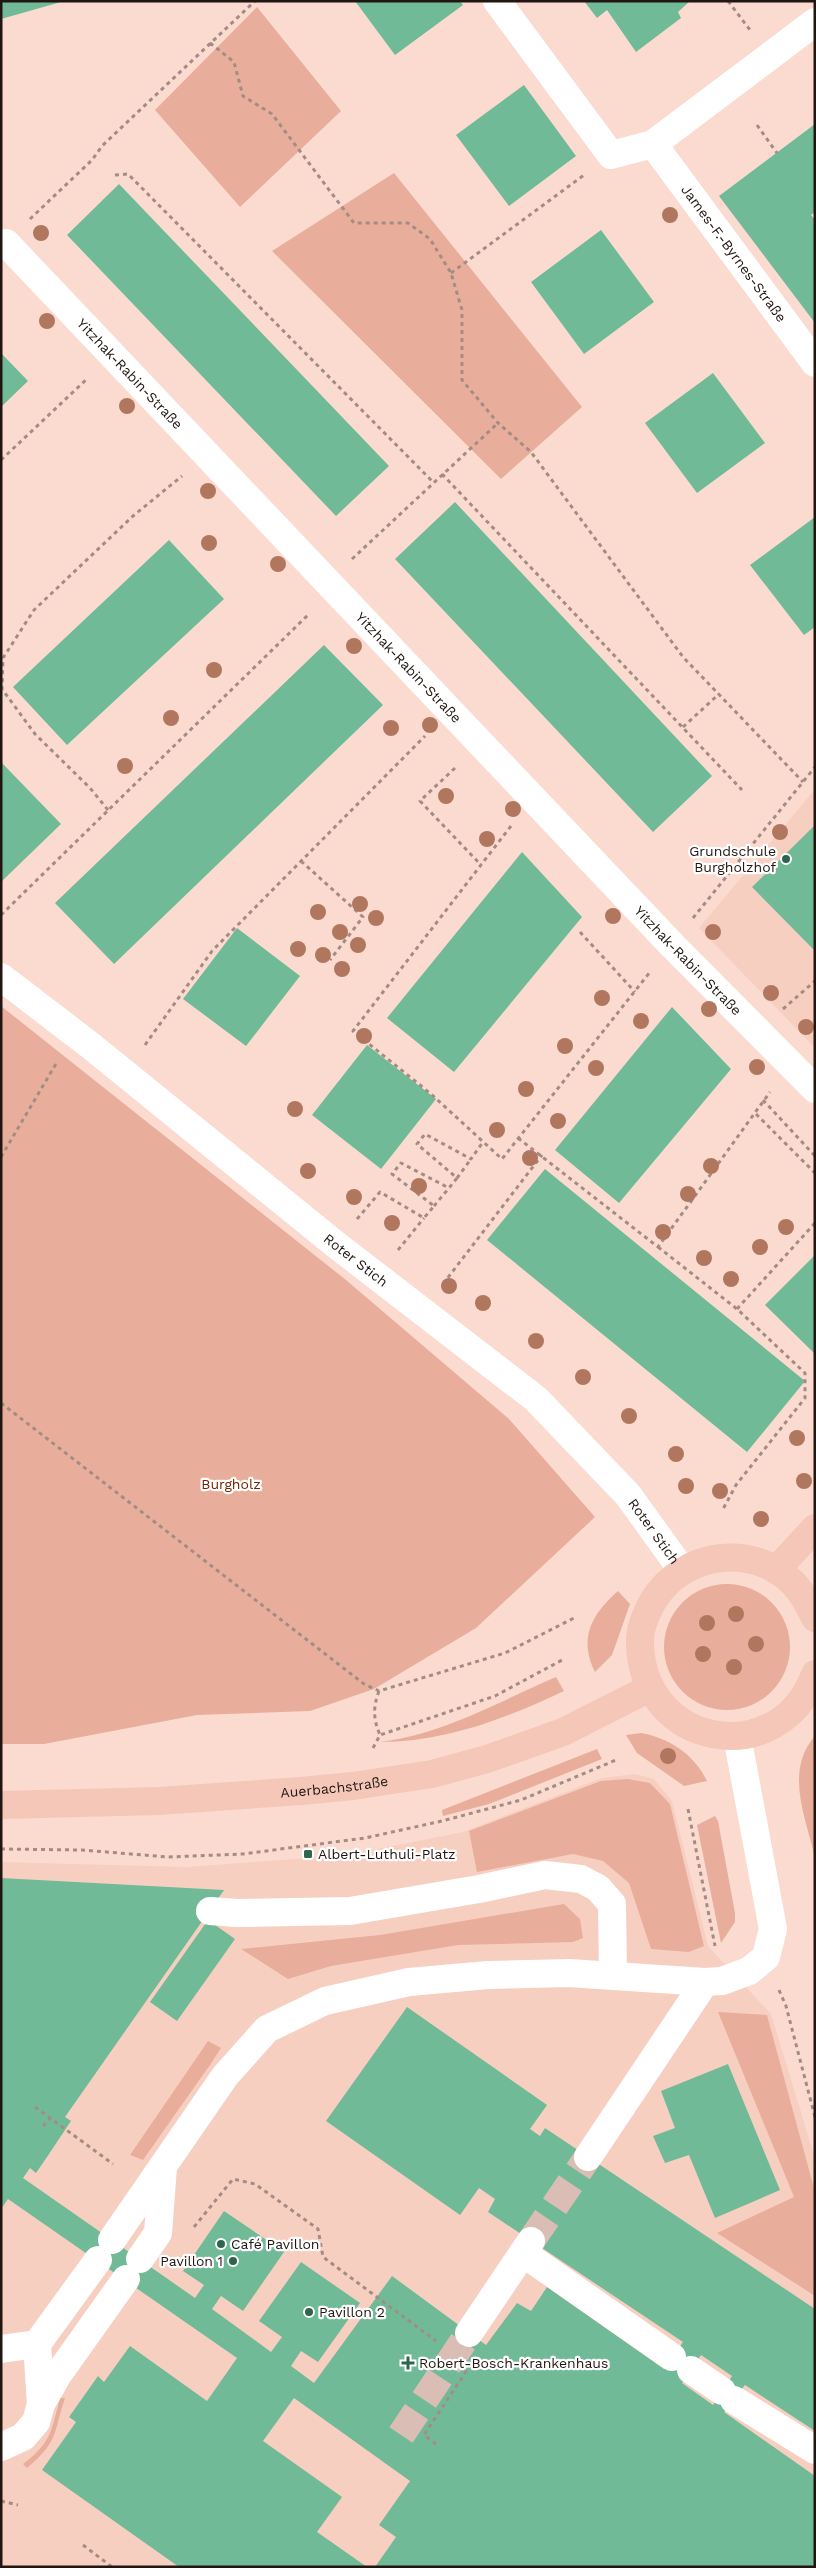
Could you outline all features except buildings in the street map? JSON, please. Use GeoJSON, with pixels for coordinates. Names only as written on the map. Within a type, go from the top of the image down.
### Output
{"type":"FeatureCollection","features":[{"type":"Feature","properties":{"kind":"main road"},"geometry":{"type":"LineString","coordinates":[[776,1570],[815,1528]]}},
{"type":"Feature","properties":{"kind":"main road"},"geometry":{"type":"LineString","coordinates":[[815,1618],[807,1601],[793,1583],[776,1570],[744,1558],[710,1559],[682,1570],[660,1590],[646,1612],[640,1637],[641,1663],[650,1688],[665,1709],[686,1726],[711,1734],[737,1736],[759,1731],[780,1721],[797,1707],[810,1688],[815,1674]]}},
{"type":"Feature","properties":{"kind":"main road","name":"Auerbachstraße"},"geometry":{"type":"LineString","coordinates":[[1,1805],[159,1801],[353,1786],[432,1774],[487,1759],[562,1732],[650,1688]]}},
{"type":"Feature","properties":{"kind":"street"},"geometry":{"type":"LineString","coordinates":[[497,1],[611,155],[653,144],[815,22]]}},
{"type":"Feature","properties":{"kind":"street","name":"James-F.-Byrnes-Straße"},"geometry":{"type":"LineString","coordinates":[[653,144],[815,363]]}},
{"type":"Feature","properties":{"kind":"street","name":"Yitzhak-Rabin-Straße"},"geometry":{"type":"LineString","coordinates":[[6,243],[672,945],[815,1089]]}},
{"type":"Feature","properties":{"kind":"street","name":"Roter Stich"},"geometry":{"type":"LineString","coordinates":[[1,977],[74,1033],[336,1244],[536,1399],[628,1494],[682,1570]]}},
{"type":"Feature","properties":{"kind":"street"},"geometry":{"type":"LineString","coordinates":[[42,2404],[37,2344],[105,2250],[225,2076],[267,2029],[324,2001],[409,1982],[488,1975],[613,1975],[705,1982],[722,1981],[749,1971],[766,1957],[773,1929],[737,1736]]}},
{"type":"Feature","properties":{"kind":"street"},"geometry":{"type":"LineString","coordinates":[[210,1910],[237,1913],[350,1911],[479,1890],[544,1875],[580,1879],[598,1888],[612,1904],[613,1975]]}},
{"type":"Feature","properties":{"kind":"street"},"geometry":{"type":"LineString","coordinates":[[588,2156],[705,1982]]}},
{"type":"Feature","properties":{"kind":"street"},"geometry":{"type":"LineString","coordinates":[[1,2447],[23,2437],[36,2422],[42,2404],[57,2376],[158,2233],[164,2165]]}},
{"type":"Feature","properties":{"kind":"street"},"geometry":{"type":"LineString","coordinates":[[470,2333],[527,2247],[728,2396],[815,2450]]}},
{"type":"Feature","properties":{"kind":"street"},"geometry":{"type":"LineString","coordinates":[[1,2349],[37,2344]]}},
{"type":"Feature","properties":{"kind":"path"},"geometry":{"type":"LineString","coordinates":[[6,243],[254,1]]}},
{"type":"Feature","properties":{"kind":"path"},"geometry":{"type":"LineString","coordinates":[[210,43],[234,62],[243,96],[272,114],[354,223],[408,223],[430,239],[451,272],[462,310],[462,380],[498,423],[532,452],[683,657],[803,782]]}},
{"type":"Feature","properties":{"kind":"path"},"geometry":{"type":"LineString","coordinates":[[757,125],[777,153]]}},
{"type":"Feature","properties":{"kind":"path"},"geometry":{"type":"LineString","coordinates":[[451,272],[611,155]]}},
{"type":"Feature","properties":{"kind":"path"},"geometry":{"type":"LineString","coordinates":[[115,174],[128,174],[433,482]]}},
{"type":"Feature","properties":{"kind":"path"},"geometry":{"type":"LineString","coordinates":[[1,460],[112,355]]}},
{"type":"Feature","properties":{"kind":"path"},"geometry":{"type":"LineString","coordinates":[[1,915],[334,589],[351,559],[498,423]]}},
{"type":"Feature","properties":{"kind":"path"},"geometry":{"type":"LineString","coordinates":[[108,810],[90,788],[35,734],[2,689],[3,658],[34,610],[133,516],[207,455]]}},
{"type":"Feature","properties":{"kind":"path"},"geometry":{"type":"LineString","coordinates":[[442,474],[742,790]]}},
{"type":"Feature","properties":{"kind":"path"},"geometry":{"type":"LineString","coordinates":[[683,727],[719,694]]}},
{"type":"Feature","properties":{"kind":"path"},"geometry":{"type":"LineString","coordinates":[[481,743],[420,801],[481,865]]}},
{"type":"Feature","properties":{"kind":"path"},"geometry":{"type":"LineString","coordinates":[[149,1039],[212,950],[414,748]]}},
{"type":"Feature","properties":{"kind":"path"},"geometry":{"type":"LineString","coordinates":[[502,1158],[431,1094],[353,1031],[533,798]]}},
{"type":"Feature","properties":{"kind":"path"},"geometry":{"type":"LineString","coordinates":[[301,862],[363,917],[330,960]]}},
{"type":"Feature","properties":{"kind":"path"},"geometry":{"type":"LineString","coordinates":[[580,932],[635,992]]}},
{"type":"Feature","properties":{"kind":"path"},"geometry":{"type":"LineString","coordinates":[[1,1157],[74,1033]]}},
{"type":"Feature","properties":{"kind":"path"},"geometry":{"type":"LineString","coordinates":[[658,1247],[756,1114],[763,1100],[790,1063]]}},
{"type":"Feature","properties":{"kind":"path"},"geometry":{"type":"LineString","coordinates":[[763,1100],[815,1156]]}},
{"type":"Feature","properties":{"kind":"path"},"geometry":{"type":"LineString","coordinates":[[756,1114],[815,1173]]}},
{"type":"Feature","properties":{"kind":"path"},"geometry":{"type":"LineString","coordinates":[[457,1178],[416,1144],[425,1134],[471,1159]]}},
{"type":"Feature","properties":{"kind":"path"},"geometry":{"type":"LineString","coordinates":[[518,1138],[737,1309],[805,1373],[805,1398],[736,1485],[722,1511]]}},
{"type":"Feature","properties":{"kind":"path"},"geometry":{"type":"LineString","coordinates":[[418,1226],[483,1142]]}},
{"type":"Feature","properties":{"kind":"path"},"geometry":{"type":"LineString","coordinates":[[456,1267],[542,1155]]}},
{"type":"Feature","properties":{"kind":"path"},"geometry":{"type":"LineString","coordinates":[[434,1206],[392,1174],[401,1163],[449,1188]]}},
{"type":"Feature","properties":{"kind":"path"},"geometry":{"type":"LineString","coordinates":[[336,1244],[380,1192],[424,1218]]}},
{"type":"Feature","properties":{"kind":"path"},"geometry":{"type":"LineString","coordinates":[[737,1309],[815,1223]]}},
{"type":"Feature","properties":{"kind":"path"},"geometry":{"type":"LineString","coordinates":[[1,1403],[364,1684],[379,1691],[505,1653],[576,1617]]}},
{"type":"Feature","properties":{"kind":"path"},"geometry":{"type":"LineString","coordinates":[[353,1786],[380,1734],[495,1696],[564,1658]]}},
{"type":"Feature","properties":{"kind":"path"},"geometry":{"type":"LineString","coordinates":[[379,1691],[375,1702],[374,1721],[380,1734]]}},
{"type":"Feature","properties":{"kind":"path"},"geometry":{"type":"LineString","coordinates":[[1,1849],[82,1850],[177,1856],[243,1854],[366,1838],[442,1821],[521,1800],[616,1760]]}},
{"type":"Feature","properties":{"kind":"path"},"geometry":{"type":"LineString","coordinates":[[688,1809],[716,1949],[705,1982]]}},
{"type":"Feature","properties":{"kind":"path"},"geometry":{"type":"LineString","coordinates":[[766,1957],[786,2006],[815,2117]]}},
{"type":"Feature","properties":{"kind":"path"},"geometry":{"type":"LineString","coordinates":[[35,2107],[113,2164]]}},
{"type":"Feature","properties":{"kind":"path"},"geometry":{"type":"LineString","coordinates":[[43,2126],[50,2118]]}},
{"type":"Feature","properties":{"kind":"path"},"geometry":{"type":"LineString","coordinates":[[190,2233],[233,2179],[256,2184],[318,2229],[323,2257],[440,2343]]}},
{"type":"Feature","properties":{"kind":"path"},"geometry":{"type":"LineString","coordinates":[[436,2444],[424,2435],[470,2366],[462,2360]]}},
{"type":"Feature","properties":{"kind":"path"},"geometry":{"type":"LineString","coordinates":[[1,2501],[18,2505]]}},
{"type":"Feature","properties":{"kind":"path"},"geometry":{"type":"LineString","coordinates":[[83,2545],[112,2567]]}},
{"type":"Feature","properties":{"kind":"shaded area","name":"Grundschule Burgholzhof"},"geometry":{"type":"Polygon","coordinates":[[[815,789],[815,1048],[699,928],[815,789]]]}},
{"type":"Feature","properties":{"kind":"shaded area","name":"Robert-Bosch-Krankenhaus"},"geometry":{"type":"Polygon","coordinates":[[[635,1774],[654,1779],[672,1801],[708,1946],[771,2014],[815,2158],[815,2567],[1,2567],[1,1862],[188,1867],[347,1855],[463,1832],[602,1778],[635,1774]]]}},
{"type":"Feature","properties":{"kind":"green space"},"geometry":{"type":"Polygon","coordinates":[[[257,7],[341,111],[240,207],[155,110],[257,7]]]}},
{"type":"Feature","properties":{"kind":"green space"},"geometry":{"type":"Polygon","coordinates":[[[394,173],[582,407],[501,479],[272,251],[394,173]]]}},
{"type":"Feature","properties":{"kind":"green space","name":"Burgholz"},"geometry":{"type":"Polygon","coordinates":[[[1,1006],[346,1280],[509,1419],[595,1517],[476,1628],[374,1689],[310,1711],[197,1715],[44,1744],[1,1744],[1,1006]]]}},
{"type":"Feature","properties":{"kind":"green space"},"geometry":{"type":"Polygon","coordinates":[[[727,1584],[751,1588],[772,1602],[786,1623],[790,1647],[786,1671],[772,1692],[751,1706],[727,1710],[703,1706],[682,1692],[668,1671],[664,1647],[668,1623],[682,1602],[703,1588],[727,1584]]]}},
{"type":"Feature","properties":{"kind":"green space"},"geometry":{"type":"Polygon","coordinates":[[[618,1591],[630,1604],[612,1655],[595,1672],[588,1648],[590,1627],[601,1609],[618,1591]]]}},
{"type":"Feature","properties":{"kind":"green space"},"geometry":{"type":"Polygon","coordinates":[[[556,1677],[564,1691],[520,1711],[451,1733],[428,1738],[380,1742],[403,1738],[448,1725],[556,1677]]]}},
{"type":"Feature","properties":{"kind":"green space"},"geometry":{"type":"Polygon","coordinates":[[[641,1733],[671,1743],[680,1749],[702,1771],[707,1781],[684,1786],[637,1753],[626,1735],[641,1733]]]}},
{"type":"Feature","properties":{"kind":"green space"},"geometry":{"type":"Polygon","coordinates":[[[815,1736],[815,1858],[803,1811],[799,1779],[801,1764],[806,1750],[815,1736]]]}},
{"type":"Feature","properties":{"kind":"green space"},"geometry":{"type":"Polygon","coordinates":[[[597,1749],[602,1759],[489,1804],[443,1816],[442,1810],[597,1749]]]}},
{"type":"Feature","properties":{"kind":"green space"},"geometry":{"type":"Polygon","coordinates":[[[628,1779],[650,1783],[670,1804],[704,1946],[689,1952],[651,1949],[629,1883],[603,1861],[573,1854],[477,1872],[469,1831],[601,1781],[628,1779]]]}},
{"type":"Feature","properties":{"kind":"green space"},"geometry":{"type":"Polygon","coordinates":[[[715,1816],[718,1821],[735,1913],[735,1922],[721,1943],[697,1825],[715,1816]]]}},
{"type":"Feature","properties":{"kind":"green space"},"geometry":{"type":"Polygon","coordinates":[[[564,1904],[580,1919],[583,1938],[573,1942],[458,1945],[331,1966],[288,1979],[241,1949],[380,1935],[564,1904]]]}},
{"type":"Feature","properties":{"kind":"green space"},"geometry":{"type":"Polygon","coordinates":[[[718,2012],[767,2015],[815,2192],[815,2296],[717,2233],[794,2197],[718,2012]]]}},
{"type":"Feature","properties":{"kind":"green space"},"geometry":{"type":"Polygon","coordinates":[[[208,2041],[221,2048],[212,2062],[143,2160],[130,2155],[208,2041]]]}},
{"type":"Feature","properties":{"kind":"green space"},"geometry":{"type":"Polygon","coordinates":[[[60,2398],[65,2398],[54,2436],[45,2451],[27,2468],[23,2464],[40,2449],[49,2435],[60,2398]]]}},
{"type":"Feature","properties":{"kind":"tunnel"},"geometry":{"type":"LineString","coordinates":[[531,2241],[588,2157]]}},
{"type":"Feature","properties":{"kind":"tunnel"},"geometry":{"type":"LineString","coordinates":[[401,2435],[469,2333]]}},
{"type":"Feature","properties":{"kind":"place","name":"Grundschule Burgholzhof"},"geometry":{"type":"Point","coordinates":[786,859]}},
{"type":"Feature","properties":{"kind":"place","name":"Albert-Luthuli-Platz"},"geometry":{"type":"Point","coordinates":[308,1854]}},
{"type":"Feature","properties":{"kind":"place","name":"Café Pavillon"},"geometry":{"type":"Point","coordinates":[221,2244]}},
{"type":"Feature","properties":{"kind":"place","name":"Pavillon 1"},"geometry":{"type":"Point","coordinates":[233,2261]}},
{"type":"Feature","properties":{"kind":"place","name":"Pavillon 2"},"geometry":{"type":"Point","coordinates":[309,2312]}},
{"type":"Feature","properties":{"kind":"place","name":"Robert-Bosch-Krankenhaus"},"geometry":{"type":"Point","coordinates":[408,2363]}}]}
